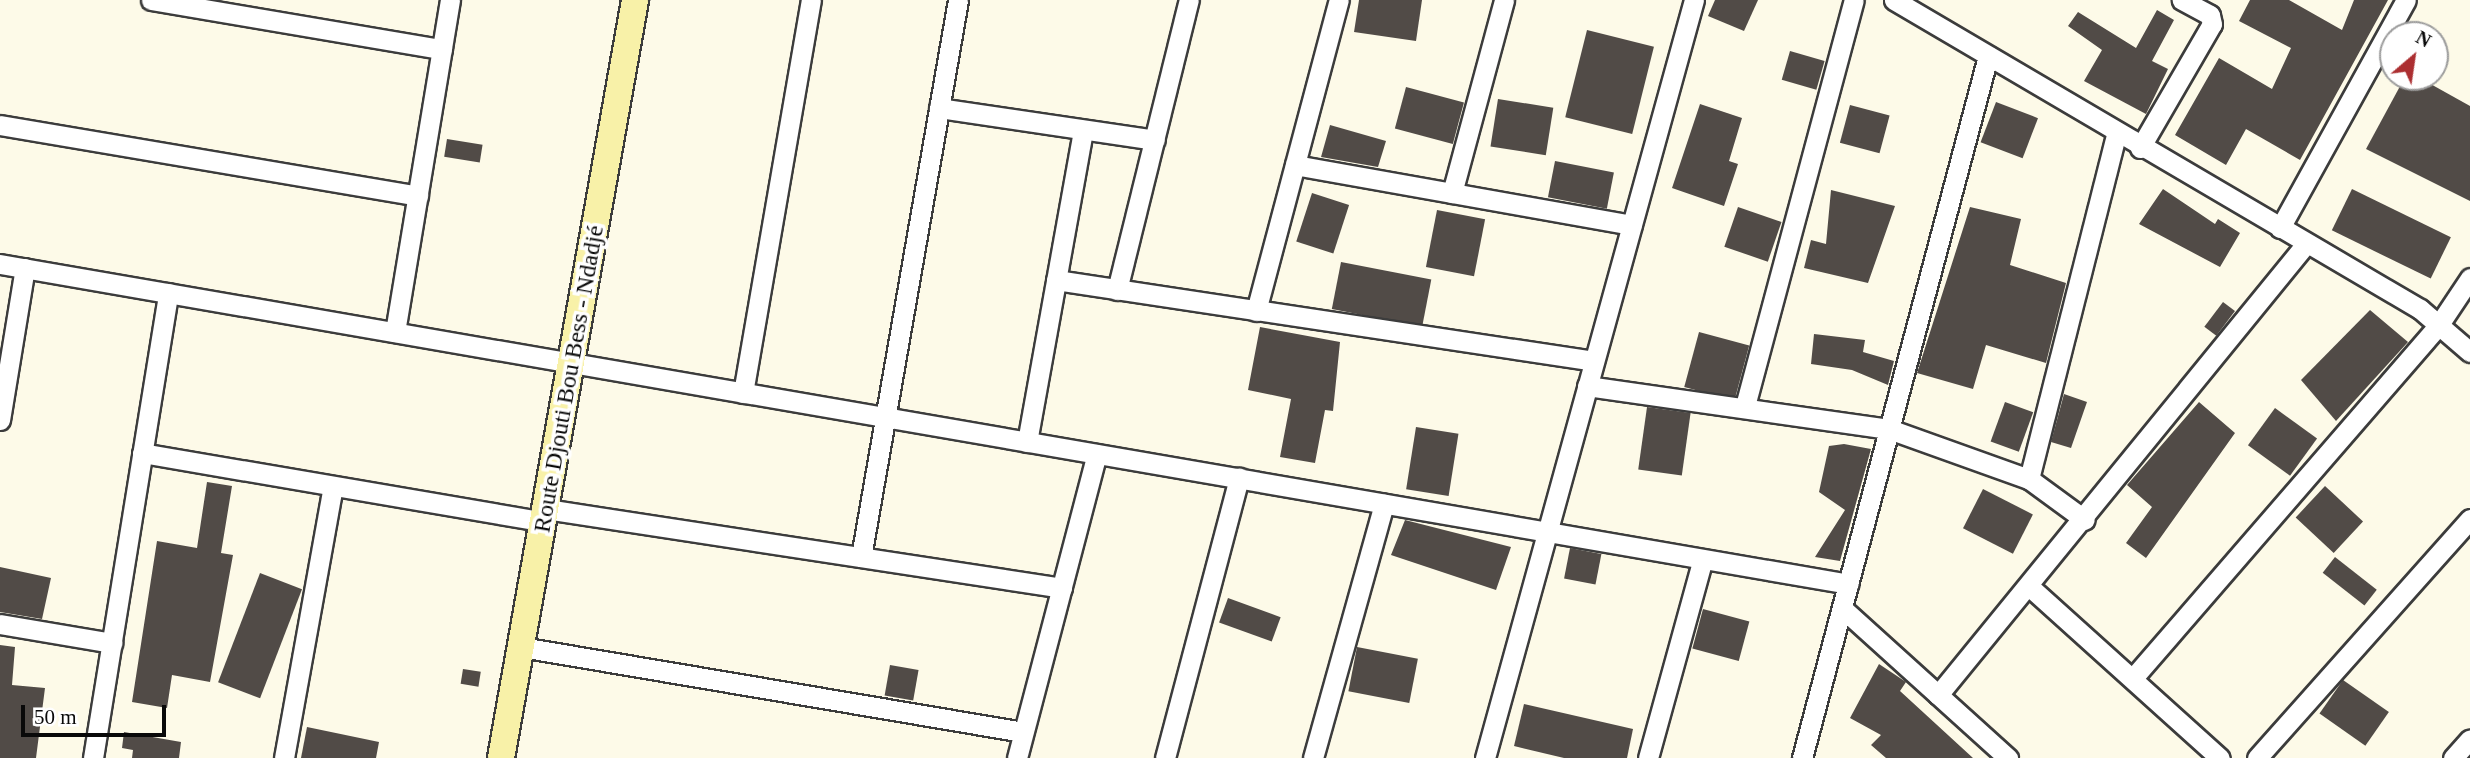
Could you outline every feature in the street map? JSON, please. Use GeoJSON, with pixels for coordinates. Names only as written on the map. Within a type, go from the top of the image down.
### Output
{"type":"FeatureCollection","features":[{"type":"Feature","properties":{"kind":"main road","name":"Route Djouti Bou Bess - Ndadjé"},"geometry":{"type":"LineString","coordinates":[[502,758],[635,0]]}},
{"type":"Feature","properties":{"kind":"street"},"geometry":{"type":"LineString","coordinates":[[151,0],[442,49]]}},
{"type":"Feature","properties":{"kind":"street"},"geometry":{"type":"LineString","coordinates":[[395,332],[450,0]]}},
{"type":"Feature","properties":{"kind":"street"},"geometry":{"type":"LineString","coordinates":[[743,393],[811,0]]}},
{"type":"Feature","properties":{"kind":"street"},"geometry":{"type":"LineString","coordinates":[[861,557],[958,0]]}},
{"type":"Feature","properties":{"kind":"street"},"geometry":{"type":"LineString","coordinates":[[1118,290],[1189,0]]}},
{"type":"Feature","properties":{"kind":"street"},"geometry":{"type":"LineString","coordinates":[[1256,311],[1339,0]]}},
{"type":"Feature","properties":{"kind":"street"},"geometry":{"type":"LineString","coordinates":[[1452,193],[1504,0]]}},
{"type":"Feature","properties":{"kind":"street"},"geometry":{"type":"LineString","coordinates":[[1485,758],[1694,0]]}},
{"type":"Feature","properties":{"kind":"street"},"geometry":{"type":"LineString","coordinates":[[1745,406],[1854,0]]}},
{"type":"Feature","properties":{"kind":"street"},"geometry":{"type":"LineString","coordinates":[[1895,0],[2116,135],[2440,323],[2470,352]]}},
{"type":"Feature","properties":{"kind":"street"},"geometry":{"type":"LineString","coordinates":[[2140,148],[2212,24],[2210,15],[2182,0]]}},
{"type":"Feature","properties":{"kind":"street"},"geometry":{"type":"LineString","coordinates":[[2280,228],[2406,0]]}},
{"type":"Feature","properties":{"kind":"street"},"geometry":{"type":"LineString","coordinates":[[1802,758],[1987,55]]}},
{"type":"Feature","properties":{"kind":"street"},"geometry":{"type":"LineString","coordinates":[[939,108],[1154,140]]}},
{"type":"Feature","properties":{"kind":"street"},"geometry":{"type":"LineString","coordinates":[[0,125],[418,195]]}},
{"type":"Feature","properties":{"kind":"street"},"geometry":{"type":"LineString","coordinates":[[1027,442],[1083,130]]}},
{"type":"Feature","properties":{"kind":"street"},"geometry":{"type":"LineString","coordinates":[[2029,479],[2116,135]]}},
{"type":"Feature","properties":{"kind":"street"},"geometry":{"type":"LineString","coordinates":[[1295,165],[1632,225]]}},
{"type":"Feature","properties":{"kind":"street"},"geometry":{"type":"LineString","coordinates":[[1938,695],[2031,588],[2305,245]]}},
{"type":"Feature","properties":{"kind":"street"},"geometry":{"type":"LineString","coordinates":[[0,264],[1849,584]]}},
{"type":"Feature","properties":{"kind":"street"},"geometry":{"type":"LineString","coordinates":[[0,419],[25,268]]}},
{"type":"Feature","properties":{"kind":"street"},"geometry":{"type":"LineString","coordinates":[[2133,678],[2440,323],[2470,278]]}},
{"type":"Feature","properties":{"kind":"street"},"geometry":{"type":"LineString","coordinates":[[1056,280],[1594,361]]}},
{"type":"Feature","properties":{"kind":"street"},"geometry":{"type":"LineString","coordinates":[[93,758],[168,293]]}},
{"type":"Feature","properties":{"kind":"street"},"geometry":{"type":"LineString","coordinates":[[1587,386],[1745,406],[1889,429],[2029,479],[2085,520]]}},
{"type":"Feature","properties":{"kind":"street"},"geometry":{"type":"LineString","coordinates":[[142,453],[333,486],[861,557],[1062,588]]}},
{"type":"Feature","properties":{"kind":"street"},"geometry":{"type":"LineString","coordinates":[[1017,758],[1097,454]]}},
{"type":"Feature","properties":{"kind":"street"},"geometry":{"type":"LineString","coordinates":[[1165,758],[1239,478]]}},
{"type":"Feature","properties":{"kind":"street"},"geometry":{"type":"LineString","coordinates":[[284,758],[333,486]]}},
{"type":"Feature","properties":{"kind":"street"},"geometry":{"type":"LineString","coordinates":[[1313,758],[1384,504]]}},
{"type":"Feature","properties":{"kind":"street"},"geometry":{"type":"LineString","coordinates":[[2257,758],[2470,519]]}},
{"type":"Feature","properties":{"kind":"street"},"geometry":{"type":"LineString","coordinates":[[1648,758],[1703,559]]}},
{"type":"Feature","properties":{"kind":"street"},"geometry":{"type":"LineString","coordinates":[[2031,588],[2220,758]]}},
{"type":"Feature","properties":{"kind":"street"},"geometry":{"type":"LineString","coordinates":[[1842,608],[2008,758]]}},
{"type":"Feature","properties":{"kind":"street"},"geometry":{"type":"LineString","coordinates":[[0,624],[112,643]]}},
{"type":"Feature","properties":{"kind":"street"},"geometry":{"type":"LineString","coordinates":[[521,646],[1023,732]]}},
{"type":"Feature","properties":{"kind":"street"},"geometry":{"type":"LineString","coordinates":[[2453,758],[2470,739]]}},
{"type":"Feature","properties":{"kind":"building"},"geometry":{"type":"Polygon","coordinates":[[[1359,0],[1422,0],[1416,41],[1354,32],[1359,0]]]}},
{"type":"Feature","properties":{"kind":"building"},"geometry":{"type":"Polygon","coordinates":[[[1715,0],[1758,0],[1744,31],[1708,16],[1715,0]]]}},
{"type":"Feature","properties":{"kind":"building"},"geometry":{"type":"Polygon","coordinates":[[[2250,0],[2289,0],[2342,30],[2354,0],[2388,0],[2300,160],[2246,129],[2226,165],[2175,135],[2219,58],[2272,89],[2291,48],[2239,21],[2250,0]]]}},
{"type":"Feature","properties":{"kind":"building"},"geometry":{"type":"Polygon","coordinates":[[[2157,10],[2174,20],[2152,61],[2168,69],[2146,114],[2084,81],[2102,50],[2068,26],[2078,12],[2136,48],[2157,10]]]}},
{"type":"Feature","properties":{"kind":"building"},"geometry":{"type":"Polygon","coordinates":[[[1587,30],[1654,47],[1632,134],[1565,117],[1587,30]]]}},
{"type":"Feature","properties":{"kind":"building"},"geometry":{"type":"Polygon","coordinates":[[[1790,51],[1825,61],[1816,90],[1782,80],[1790,51]]]}},
{"type":"Feature","properties":{"kind":"building"},"geometry":{"type":"Polygon","coordinates":[[[1406,87],[1464,103],[1453,144],[1395,129],[1406,87]]]}},
{"type":"Feature","properties":{"kind":"building"},"geometry":{"type":"Polygon","coordinates":[[[2397,91],[2443,91],[2470,106],[2470,201],[2366,149],[2397,91]]]}},
{"type":"Feature","properties":{"kind":"building"},"geometry":{"type":"Polygon","coordinates":[[[1498,99],[1553,108],[1546,155],[1490,146],[1498,99]]]}},
{"type":"Feature","properties":{"kind":"building"},"geometry":{"type":"Polygon","coordinates":[[[1996,102],[2038,118],[2023,158],[1981,142],[1996,102]]]}},
{"type":"Feature","properties":{"kind":"building"},"geometry":{"type":"Polygon","coordinates":[[[1700,104],[1742,118],[1729,161],[1738,164],[1724,206],[1672,188],[1700,104]]]}},
{"type":"Feature","properties":{"kind":"building"},"geometry":{"type":"Polygon","coordinates":[[[1850,105],[1890,116],[1880,153],[1840,143],[1850,105]]]}},
{"type":"Feature","properties":{"kind":"building"},"geometry":{"type":"Polygon","coordinates":[[[1330,125],[1386,141],[1378,167],[1321,157],[1330,125]]]}},
{"type":"Feature","properties":{"kind":"building"},"geometry":{"type":"Polygon","coordinates":[[[447,139],[483,145],[480,162],[444,157],[447,139]]]}},
{"type":"Feature","properties":{"kind":"building"},"geometry":{"type":"Polygon","coordinates":[[[1555,161],[1614,172],[1607,209],[1548,197],[1555,161]]]}},
{"type":"Feature","properties":{"kind":"building"},"geometry":{"type":"Polygon","coordinates":[[[2163,189],[2215,224],[2218,219],[2240,233],[2220,267],[2139,224],[2163,189]]]}},
{"type":"Feature","properties":{"kind":"building"},"geometry":{"type":"Polygon","coordinates":[[[2352,189],[2451,237],[2431,279],[2332,230],[2352,189]]]}},
{"type":"Feature","properties":{"kind":"building"},"geometry":{"type":"Polygon","coordinates":[[[1831,190],[1895,206],[1868,283],[1804,268],[1811,240],[1826,244],[1831,190]]]}},
{"type":"Feature","properties":{"kind":"building"},"geometry":{"type":"Polygon","coordinates":[[[1312,193],[1349,205],[1333,254],[1296,242],[1312,193]]]}},
{"type":"Feature","properties":{"kind":"building"},"geometry":{"type":"Polygon","coordinates":[[[1738,207],[1781,222],[1768,262],[1724,247],[1738,207]]]}},
{"type":"Feature","properties":{"kind":"building"},"geometry":{"type":"Polygon","coordinates":[[[1970,207],[2021,219],[2010,265],[2066,283],[2046,363],[1986,345],[1973,389],[1917,373],[1970,207]]]}},
{"type":"Feature","properties":{"kind":"building"},"geometry":{"type":"Polygon","coordinates":[[[1437,210],[1485,219],[1474,276],[1426,267],[1437,210]]]}},
{"type":"Feature","properties":{"kind":"building"},"geometry":{"type":"Polygon","coordinates":[[[1341,262],[1431,280],[1422,327],[1332,309],[1341,262]]]}},
{"type":"Feature","properties":{"kind":"building"},"geometry":{"type":"Polygon","coordinates":[[[2223,302],[2235,311],[2216,336],[2204,327],[2223,302]]]}},
{"type":"Feature","properties":{"kind":"building"},"geometry":{"type":"Polygon","coordinates":[[[2370,310],[2408,342],[2336,421],[2301,380],[2370,310]]]}},
{"type":"Feature","properties":{"kind":"building"},"geometry":{"type":"Polygon","coordinates":[[[1260,327],[1340,342],[1333,411],[1325,410],[1315,463],[1280,457],[1291,399],[1248,390],[1260,327]]]}},
{"type":"Feature","properties":{"kind":"building"},"geometry":{"type":"Polygon","coordinates":[[[1699,332],[1749,345],[1734,401],[1684,387],[1699,332]]]}},
{"type":"Feature","properties":{"kind":"building"},"geometry":{"type":"Polygon","coordinates":[[[1814,334],[1865,340],[1863,352],[1894,361],[1888,385],[1852,370],[1811,364],[1814,334]]]}},
{"type":"Feature","properties":{"kind":"building"},"geometry":{"type":"Polygon","coordinates":[[[2064,394],[2087,402],[2071,448],[2051,442],[2064,394]]]}},
{"type":"Feature","properties":{"kind":"building"},"geometry":{"type":"Polygon","coordinates":[[[2005,402],[2033,412],[2019,452],[1991,441],[2005,402]]]}},
{"type":"Feature","properties":{"kind":"building"},"geometry":{"type":"Polygon","coordinates":[[[2199,402],[2235,433],[2146,558],[2126,543],[2152,507],[2127,485],[2199,402]]]}},
{"type":"Feature","properties":{"kind":"building"},"geometry":{"type":"Polygon","coordinates":[[[1647,407],[1691,413],[1682,476],[1638,469],[1647,407]]]}},
{"type":"Feature","properties":{"kind":"building"},"geometry":{"type":"Polygon","coordinates":[[[2275,408],[2317,439],[2290,476],[2248,445],[2275,408]]]}},
{"type":"Feature","properties":{"kind":"building"},"geometry":{"type":"Polygon","coordinates":[[[1416,427],[1458,434],[1449,496],[1406,489],[1416,427]]]}},
{"type":"Feature","properties":{"kind":"building"},"geometry":{"type":"Polygon","coordinates":[[[1844,444],[1871,449],[1840,561],[1815,557],[1845,510],[1819,492],[1829,446],[1844,444]]]}},
{"type":"Feature","properties":{"kind":"building"},"geometry":{"type":"Polygon","coordinates":[[[207,482],[232,486],[221,553],[233,555],[210,682],[172,675],[167,708],[132,702],[157,541],[197,548],[207,482]]]}},
{"type":"Feature","properties":{"kind":"building"},"geometry":{"type":"Polygon","coordinates":[[[2325,486],[2363,521],[2334,553],[2296,517],[2325,486]]]}},
{"type":"Feature","properties":{"kind":"building"},"geometry":{"type":"Polygon","coordinates":[[[1983,489],[2033,514],[2013,554],[1963,528],[1983,489]]]}},
{"type":"Feature","properties":{"kind":"building"},"geometry":{"type":"Polygon","coordinates":[[[1405,520],[1511,547],[1496,590],[1391,555],[1405,520]]]}},
{"type":"Feature","properties":{"kind":"building"},"geometry":{"type":"Polygon","coordinates":[[[1570,548],[1601,554],[1595,585],[1564,578],[1570,548]]]}},
{"type":"Feature","properties":{"kind":"building"},"geometry":{"type":"Polygon","coordinates":[[[2335,557],[2377,590],[2364,605],[2323,573],[2335,557]]]}},
{"type":"Feature","properties":{"kind":"building"},"geometry":{"type":"Polygon","coordinates":[[[0,567],[51,578],[42,619],[0,612],[0,567]]]}},
{"type":"Feature","properties":{"kind":"building"},"geometry":{"type":"Polygon","coordinates":[[[260,573],[302,589],[260,698],[218,682],[260,573]]]}},
{"type":"Feature","properties":{"kind":"building"},"geometry":{"type":"Polygon","coordinates":[[[1228,598],[1281,617],[1272,642],[1219,622],[1228,598]]]}},
{"type":"Feature","properties":{"kind":"building"},"geometry":{"type":"Polygon","coordinates":[[[1703,609],[1749,621],[1739,661],[1692,649],[1703,609]]]}},
{"type":"Feature","properties":{"kind":"building"},"geometry":{"type":"Polygon","coordinates":[[[0,645],[15,647],[12,685],[45,688],[36,758],[0,758],[0,645]]]}},
{"type":"Feature","properties":{"kind":"building"},"geometry":{"type":"Polygon","coordinates":[[[1357,647],[1418,659],[1409,703],[1348,691],[1357,647]]]}},
{"type":"Feature","properties":{"kind":"building"},"geometry":{"type":"Polygon","coordinates":[[[1879,664],[1906,682],[1900,691],[1973,758],[1886,758],[1871,745],[1881,735],[1850,718],[1879,664]]]}},
{"type":"Feature","properties":{"kind":"building"},"geometry":{"type":"Polygon","coordinates":[[[890,665],[919,670],[913,701],[885,696],[890,665]]]}},
{"type":"Feature","properties":{"kind":"building"},"geometry":{"type":"Polygon","coordinates":[[[463,669],[481,672],[478,687],[461,684],[463,669]]]}},
{"type":"Feature","properties":{"kind":"building"},"geometry":{"type":"Polygon","coordinates":[[[2343,680],[2389,712],[2365,746],[2319,714],[2343,680]]]}},
{"type":"Feature","properties":{"kind":"building"},"geometry":{"type":"Polygon","coordinates":[[[1524,704],[1633,729],[1627,758],[1564,758],[1514,746],[1524,704]]]}},
{"type":"Feature","properties":{"kind":"building"},"geometry":{"type":"Polygon","coordinates":[[[307,727],[379,742],[376,758],[301,758],[307,727]]]}},
{"type":"Feature","properties":{"kind":"building"},"geometry":{"type":"Polygon","coordinates":[[[124,732],[181,742],[179,758],[132,758],[133,750],[122,748],[124,732]]]}}]}
